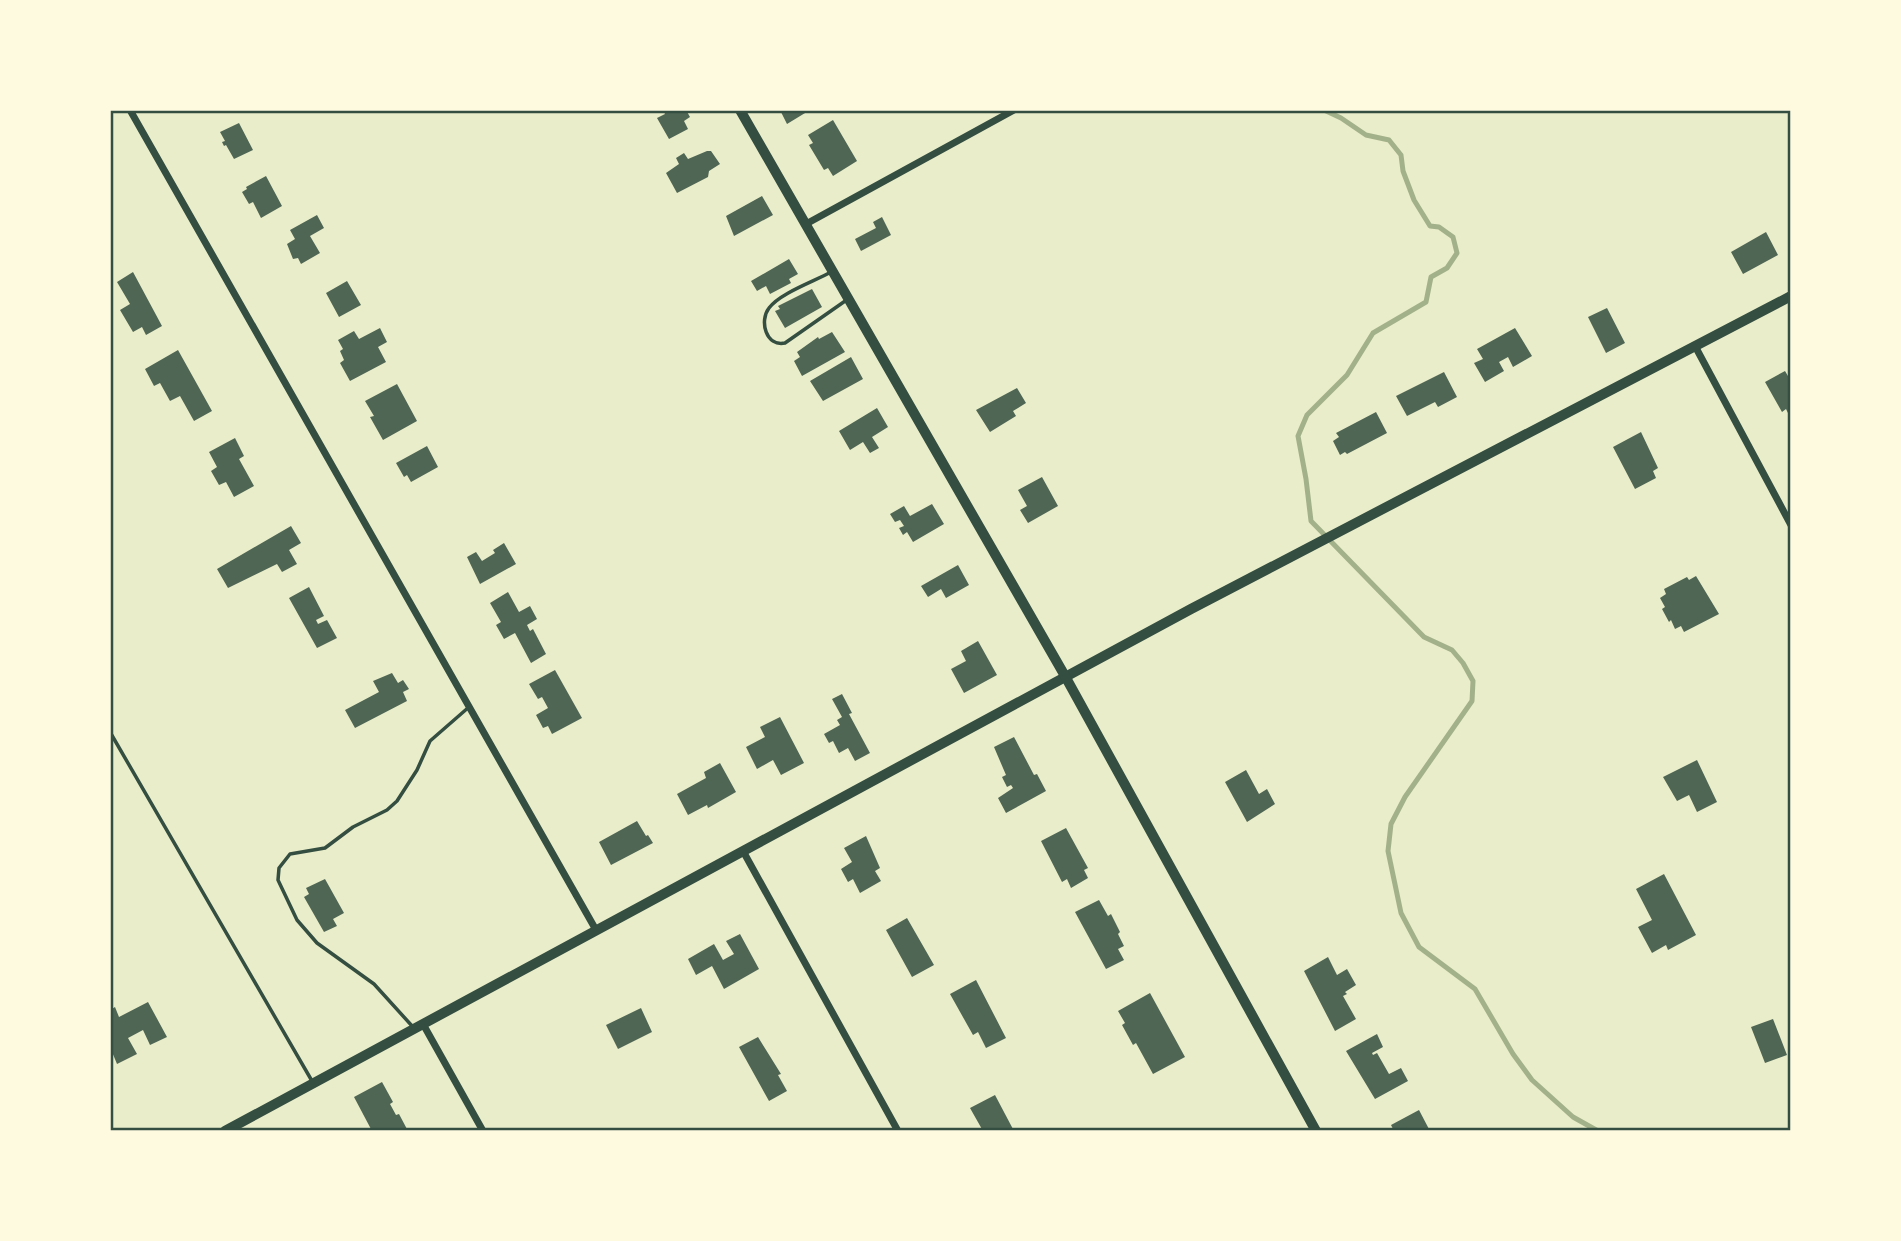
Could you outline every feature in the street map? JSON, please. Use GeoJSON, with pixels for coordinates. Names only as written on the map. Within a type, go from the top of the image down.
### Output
{"type":"FeatureCollection","features":[{"type":"Feature","properties":{"kind":"main road"},"geometry":{"type":"LineString","coordinates":[[740,110],[1065,676],[1316,1131]]}},
{"type":"Feature","properties":{"kind":"street"},"geometry":{"type":"LineString","coordinates":[[130,110],[596,930]]}},
{"type":"Feature","properties":{"kind":"street"},"geometry":{"type":"LineString","coordinates":[[806,224],[1014,110]]}},
{"type":"Feature","properties":{"kind":"street"},"geometry":{"type":"LineString","coordinates":[[225,1131],[1065,676],[1791,296]]}},
{"type":"Feature","properties":{"kind":"street"},"geometry":{"type":"LineString","coordinates":[[1695,346],[1791,525]]}},
{"type":"Feature","properties":{"kind":"street"},"geometry":{"type":"LineString","coordinates":[[743,851],[898,1131]]}},
{"type":"Feature","properties":{"kind":"street"},"geometry":{"type":"LineString","coordinates":[[419,1026],[482,1131]]}},
{"type":"Feature","properties":{"kind":"lane"},"geometry":{"type":"LineString","coordinates":[[833,271],[772,304],[765,314],[767,335],[774,343],[785,342],[849,298]]}},
{"type":"Feature","properties":{"kind":"lane"},"geometry":{"type":"LineString","coordinates":[[419,1026],[374,984],[317,943],[297,920],[278,880],[279,868],[290,854],[325,848],[353,827],[387,810],[397,801],[417,770],[430,741],[470,706]]}},
{"type":"Feature","properties":{"kind":"lane"},"geometry":{"type":"LineString","coordinates":[[110,732],[313,1083]]}},
{"type":"Feature","properties":{"kind":"building"},"geometry":{"type":"Polygon","coordinates":[[[663,110],[686,110],[690,117],[684,121],[688,129],[669,139],[657,118],[665,114],[663,110]]]}},
{"type":"Feature","properties":{"kind":"building"},"geometry":{"type":"Polygon","coordinates":[[[780,110],[810,110],[787,124],[780,110]]]}},
{"type":"Feature","properties":{"kind":"building"},"geometry":{"type":"Polygon","coordinates":[[[833,120],[857,161],[833,176],[828,168],[824,170],[809,145],[813,143],[808,135],[833,120]]]}},
{"type":"Feature","properties":{"kind":"building"},"geometry":{"type":"Polygon","coordinates":[[[239,123],[253,150],[234,159],[226,145],[224,146],[222,142],[225,141],[220,132],[239,123]]]}},
{"type":"Feature","properties":{"kind":"building"},"geometry":{"type":"Polygon","coordinates":[[[711,151],[720,164],[709,171],[708,177],[677,193],[666,173],[679,164],[676,158],[684,153],[688,159],[711,151]]]}},
{"type":"Feature","properties":{"kind":"building"},"geometry":{"type":"Polygon","coordinates":[[[266,176],[282,206],[261,218],[253,202],[249,204],[242,192],[266,176]]]}},
{"type":"Feature","properties":{"kind":"building"},"geometry":{"type":"Polygon","coordinates":[[[762,196],[773,215],[734,236],[726,216],[762,196]]]}},
{"type":"Feature","properties":{"kind":"building"},"geometry":{"type":"Polygon","coordinates":[[[317,215],[324,228],[310,236],[320,253],[301,264],[298,258],[293,259],[287,244],[295,239],[290,230],[317,215]]]}},
{"type":"Feature","properties":{"kind":"building"},"geometry":{"type":"Polygon","coordinates":[[[882,217],[891,235],[861,251],[855,239],[876,228],[873,222],[882,217]]]}},
{"type":"Feature","properties":{"kind":"building"},"geometry":{"type":"Polygon","coordinates":[[[1766,232],[1778,255],[1743,274],[1731,252],[1766,232]]]}},
{"type":"Feature","properties":{"kind":"building"},"geometry":{"type":"Polygon","coordinates":[[[789,259],[798,274],[789,279],[791,283],[770,294],[766,286],[757,291],[751,281],[789,259]]]}},
{"type":"Feature","properties":{"kind":"building"},"geometry":{"type":"Polygon","coordinates":[[[133,272],[162,326],[146,335],[142,327],[133,332],[120,310],[130,304],[117,282],[133,272]]]}},
{"type":"Feature","properties":{"kind":"building"},"geometry":{"type":"Polygon","coordinates":[[[347,281],[361,305],[339,317],[326,293],[347,281]]]}},
{"type":"Feature","properties":{"kind":"building"},"geometry":{"type":"Polygon","coordinates":[[[812,289],[822,307],[785,328],[775,311],[780,309],[778,306],[812,289]]]}},
{"type":"Feature","properties":{"kind":"building"},"geometry":{"type":"Polygon","coordinates":[[[1607,308],[1625,343],[1606,353],[1588,317],[1607,308]]]}},
{"type":"Feature","properties":{"kind":"building"},"geometry":{"type":"Polygon","coordinates":[[[380,328],[387,342],[378,347],[386,362],[350,381],[340,363],[344,360],[340,351],[343,349],[338,340],[354,331],[359,339],[380,328]]]}},
{"type":"Feature","properties":{"kind":"building"},"geometry":{"type":"Polygon","coordinates":[[[1515,328],[1532,356],[1513,367],[1508,357],[1499,362],[1504,371],[1485,382],[1474,363],[1483,359],[1477,349],[1515,328]]]}},
{"type":"Feature","properties":{"kind":"building"},"geometry":{"type":"Polygon","coordinates":[[[832,332],[845,352],[802,376],[794,361],[800,357],[797,352],[818,337],[819,339],[832,332]]]}},
{"type":"Feature","properties":{"kind":"building"},"geometry":{"type":"Polygon","coordinates":[[[178,350],[212,411],[194,421],[180,396],[170,401],[160,383],[154,386],[145,369],[178,350]]]}},
{"type":"Feature","properties":{"kind":"building"},"geometry":{"type":"Polygon","coordinates":[[[851,357],[863,379],[823,401],[810,381],[851,357]]]}},
{"type":"Feature","properties":{"kind":"building"},"geometry":{"type":"Polygon","coordinates":[[[1785,371],[1791,381],[1791,419],[1786,409],[1782,412],[1765,382],[1785,371]]]}},
{"type":"Feature","properties":{"kind":"building"},"geometry":{"type":"Polygon","coordinates":[[[1444,372],[1457,397],[1438,407],[1435,402],[1407,416],[1396,396],[1444,372]]]}},
{"type":"Feature","properties":{"kind":"building"},"geometry":{"type":"Polygon","coordinates":[[[397,384],[417,421],[383,440],[370,417],[374,416],[365,401],[397,384]]]}},
{"type":"Feature","properties":{"kind":"building"},"geometry":{"type":"Polygon","coordinates":[[[1017,388],[1026,403],[1013,411],[1016,416],[990,432],[976,410],[1017,388]]]}},
{"type":"Feature","properties":{"kind":"building"},"geometry":{"type":"Polygon","coordinates":[[[877,408],[888,427],[872,437],[879,448],[870,453],[863,442],[850,450],[839,431],[877,408]]]}},
{"type":"Feature","properties":{"kind":"building"},"geometry":{"type":"Polygon","coordinates":[[[1376,412],[1387,433],[1340,455],[1333,441],[1339,437],[1336,433],[1376,412]]]}},
{"type":"Feature","properties":{"kind":"building"},"geometry":{"type":"Polygon","coordinates":[[[1641,432],[1658,468],[1653,471],[1656,478],[1635,489],[1613,447],[1641,432]]]}},
{"type":"Feature","properties":{"kind":"building"},"geometry":{"type":"Polygon","coordinates":[[[235,438],[244,456],[239,459],[254,486],[234,497],[226,482],[219,485],[211,471],[217,467],[209,452],[235,438]]]}},
{"type":"Feature","properties":{"kind":"building"},"geometry":{"type":"Polygon","coordinates":[[[427,446],[438,467],[411,482],[407,475],[404,477],[396,463],[427,446]]]}},
{"type":"Feature","properties":{"kind":"building"},"geometry":{"type":"Polygon","coordinates":[[[1042,477],[1058,506],[1028,523],[1020,510],[1027,506],[1018,490],[1042,477]]]}},
{"type":"Feature","properties":{"kind":"building"},"geometry":{"type":"Polygon","coordinates":[[[932,504],[944,524],[913,542],[907,532],[903,535],[899,528],[904,526],[900,520],[895,522],[890,514],[904,506],[910,516],[932,504]]]}},
{"type":"Feature","properties":{"kind":"building"},"geometry":{"type":"Polygon","coordinates":[[[291,526],[301,543],[289,550],[297,564],[282,572],[277,564],[228,588],[217,569],[291,526]]]}},
{"type":"Feature","properties":{"kind":"building"},"geometry":{"type":"Polygon","coordinates":[[[504,543],[516,564],[480,584],[467,557],[476,552],[482,561],[504,543]]]}},
{"type":"Feature","properties":{"kind":"building"},"geometry":{"type":"Polygon","coordinates":[[[958,565],[969,585],[946,598],[941,589],[928,597],[921,586],[958,565]]]}},
{"type":"Feature","properties":{"kind":"building"},"geometry":{"type":"Polygon","coordinates":[[[1696,576],[1719,614],[1684,632],[1681,626],[1675,629],[1671,620],[1669,622],[1660,598],[1666,594],[1664,589],[1687,577],[1689,580],[1696,576]]]}},
{"type":"Feature","properties":{"kind":"building"},"geometry":{"type":"Polygon","coordinates":[[[309,587],[324,616],[316,620],[318,624],[327,620],[337,638],[317,648],[289,598],[309,587]]]}},
{"type":"Feature","properties":{"kind":"building"},"geometry":{"type":"Polygon","coordinates":[[[508,592],[519,612],[530,606],[537,619],[527,625],[530,631],[533,629],[546,654],[531,663],[515,633],[504,639],[496,625],[501,622],[490,603],[508,592]]]}},
{"type":"Feature","properties":{"kind":"building"},"geometry":{"type":"Polygon","coordinates":[[[978,641],[997,675],[964,693],[951,669],[966,661],[961,651],[978,641]]]}},
{"type":"Feature","properties":{"kind":"building"},"geometry":{"type":"Polygon","coordinates":[[[555,670],[582,718],[552,734],[548,726],[543,728],[536,715],[548,708],[542,697],[538,699],[529,684],[555,670]]]}},
{"type":"Feature","properties":{"kind":"building"},"geometry":{"type":"Polygon","coordinates":[[[392,673],[398,683],[403,680],[409,689],[403,692],[407,701],[355,728],[345,710],[379,692],[373,681],[392,673]]]}},
{"type":"Feature","properties":{"kind":"building"},"geometry":{"type":"Polygon","coordinates":[[[842,694],[852,713],[849,714],[870,753],[855,761],[848,748],[839,753],[833,741],[829,743],[824,734],[840,725],[837,720],[842,717],[832,699],[842,694]]]}},
{"type":"Feature","properties":{"kind":"building"},"geometry":{"type":"Polygon","coordinates":[[[780,717],[804,763],[781,775],[773,760],[757,769],[746,747],[765,737],[760,727],[780,717]]]}},
{"type":"Feature","properties":{"kind":"building"},"geometry":{"type":"Polygon","coordinates":[[[1014,737],[1034,775],[1037,774],[1046,791],[1006,813],[998,798],[1013,788],[1011,785],[1007,787],[1002,777],[1006,775],[994,747],[1014,737]]]}},
{"type":"Feature","properties":{"kind":"building"},"geometry":{"type":"Polygon","coordinates":[[[1697,760],[1717,802],[1697,812],[1689,795],[1677,801],[1663,777],[1697,760]]]}},
{"type":"Feature","properties":{"kind":"building"},"geometry":{"type":"Polygon","coordinates":[[[720,763],[736,792],[708,808],[707,805],[688,815],[677,794],[706,778],[704,772],[720,763]]]}},
{"type":"Feature","properties":{"kind":"building"},"geometry":{"type":"Polygon","coordinates":[[[1246,770],[1259,794],[1267,789],[1275,804],[1247,822],[1225,782],[1246,770]]]}},
{"type":"Feature","properties":{"kind":"building"},"geometry":{"type":"Polygon","coordinates":[[[637,821],[653,843],[611,865],[599,842],[637,821]]]}},
{"type":"Feature","properties":{"kind":"building"},"geometry":{"type":"Polygon","coordinates":[[[1066,828],[1088,868],[1084,870],[1088,878],[1071,888],[1067,879],[1062,882],[1041,841],[1066,828]]]}},
{"type":"Feature","properties":{"kind":"building"},"geometry":{"type":"Polygon","coordinates":[[[866,836],[880,868],[875,871],[881,881],[860,893],[853,879],[848,882],[841,869],[852,862],[844,848],[866,836]]]}},
{"type":"Feature","properties":{"kind":"building"},"geometry":{"type":"Polygon","coordinates":[[[1664,874],[1696,935],[1668,950],[1666,945],[1652,953],[1638,927],[1652,920],[1636,889],[1664,874]]]}},
{"type":"Feature","properties":{"kind":"building"},"geometry":{"type":"Polygon","coordinates":[[[325,879],[344,913],[333,919],[337,926],[324,932],[304,897],[309,894],[306,888],[325,879]]]}},
{"type":"Feature","properties":{"kind":"building"},"geometry":{"type":"Polygon","coordinates":[[[1099,900],[1108,916],[1111,914],[1124,946],[1118,949],[1124,960],[1106,969],[1075,912],[1099,900]]]}},
{"type":"Feature","properties":{"kind":"building"},"geometry":{"type":"Polygon","coordinates":[[[907,918],[934,965],[912,977],[886,930],[907,918]]]}},
{"type":"Feature","properties":{"kind":"building"},"geometry":{"type":"Polygon","coordinates":[[[740,934],[759,969],[724,989],[712,966],[696,975],[688,959],[714,944],[723,960],[734,954],[726,941],[740,934]]]}},
{"type":"Feature","properties":{"kind":"building"},"geometry":{"type":"Polygon","coordinates":[[[1328,957],[1337,975],[1347,969],[1356,985],[1343,996],[1356,1019],[1335,1031],[1304,971],[1328,957]]]}},
{"type":"Feature","properties":{"kind":"building"},"geometry":{"type":"Polygon","coordinates":[[[976,980],[1006,1038],[986,1048],[978,1032],[973,1035],[950,994],[976,980]]]}},
{"type":"Feature","properties":{"kind":"building"},"geometry":{"type":"Polygon","coordinates":[[[1150,993],[1185,1057],[1153,1074],[1136,1043],[1133,1045],[1118,1011],[1150,993]]]}},
{"type":"Feature","properties":{"kind":"building"},"geometry":{"type":"Polygon","coordinates":[[[148,1002],[167,1037],[150,1045],[143,1030],[128,1038],[137,1054],[117,1064],[110,1047],[113,1044],[110,1039],[110,1010],[115,1007],[119,1017],[148,1002]]]}},
{"type":"Feature","properties":{"kind":"building"},"geometry":{"type":"Polygon","coordinates":[[[641,1008],[652,1032],[618,1049],[606,1025],[641,1008]]]}},
{"type":"Feature","properties":{"kind":"building"},"geometry":{"type":"Polygon","coordinates":[[[1773,1019],[1787,1055],[1765,1063],[1751,1027],[1773,1019]]]}},
{"type":"Feature","properties":{"kind":"building"},"geometry":{"type":"Polygon","coordinates":[[[1377,1034],[1383,1047],[1372,1053],[1373,1055],[1377,1053],[1389,1074],[1401,1068],[1408,1081],[1375,1099],[1346,1051],[1377,1034]]]}},
{"type":"Feature","properties":{"kind":"building"},"geometry":{"type":"Polygon","coordinates":[[[758,1037],[781,1074],[778,1075],[787,1091],[769,1101],[739,1047],[758,1037]]]}},
{"type":"Feature","properties":{"kind":"building"},"geometry":{"type":"Polygon","coordinates":[[[382,1082],[393,1102],[390,1104],[408,1131],[372,1131],[354,1097],[382,1082]]]}},
{"type":"Feature","properties":{"kind":"building"},"geometry":{"type":"Polygon","coordinates":[[[995,1095],[1014,1131],[983,1131],[970,1108],[995,1095]]]}},
{"type":"Feature","properties":{"kind":"building"},"geometry":{"type":"Polygon","coordinates":[[[1419,1110],[1430,1131],[1394,1131],[1391,1125],[1419,1110]]]}},
{"type":"Feature","properties":{"kind":"waterway"},"geometry":{"type":"LineString","coordinates":[[1324,110],[1366,135],[1389,140],[1401,155],[1403,171],[1414,200],[1430,226],[1439,227],[1453,237],[1457,253],[1447,268],[1431,277],[1426,302],[1373,333],[1347,375],[1307,415],[1298,436],[1311,521],[1424,637],[1452,650],[1473,681],[1472,701],[1405,797],[1391,824],[1388,851],[1401,913],[1419,947],[1475,989],[1513,1054],[1532,1080],[1573,1117],[1598,1131]]}}]}
